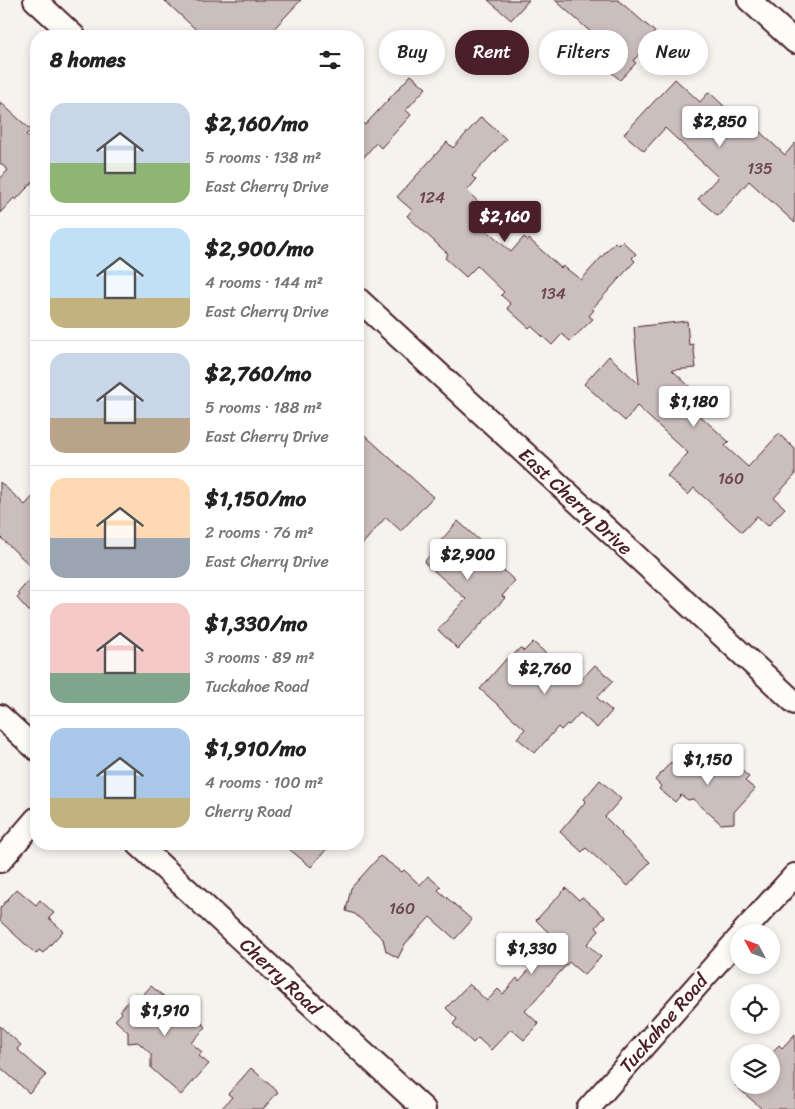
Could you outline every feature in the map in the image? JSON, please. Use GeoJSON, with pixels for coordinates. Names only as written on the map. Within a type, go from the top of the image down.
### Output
{"type":"FeatureCollection","features":[{"type":"Feature","properties":{"kind":"street"},"geometry":{"type":"LineString","coordinates":[[34,0],[67,30]]}},
{"type":"Feature","properties":{"kind":"street"},"geometry":{"type":"LineString","coordinates":[[749,0],[795,42]]}},
{"type":"Feature","properties":{"kind":"street","name":"East Cherry Drive"},"geometry":{"type":"LineString","coordinates":[[364,305],[795,703]]}},
{"type":"Feature","properties":{"kind":"street"},"geometry":{"type":"LineString","coordinates":[[0,716],[30,744]]}},
{"type":"Feature","properties":{"kind":"street"},"geometry":{"type":"LineString","coordinates":[[0,861],[30,826]]}},
{"type":"Feature","properties":{"kind":"street","name":"Cherry Road"},"geometry":{"type":"LineString","coordinates":[[144,850],[424,1109]]}},
{"type":"Feature","properties":{"kind":"street"},"geometry":{"type":"LineString","coordinates":[[752,924],[790,889]]}},
{"type":"Feature","properties":{"kind":"street","name":"Tuckahoe Road"},"geometry":{"type":"LineString","coordinates":[[588,1109],[730,948]]}},
{"type":"Feature","properties":{"kind":"building"},"geometry":{"type":"Polygon","coordinates":[[[164,0],[301,0],[273,30],[196,30],[164,0]]]}},
{"type":"Feature","properties":{"kind":"building"},"geometry":{"type":"Polygon","coordinates":[[[488,0],[529,0],[511,20],[488,0]]]}},
{"type":"Feature","properties":{"kind":"building"},"geometry":{"type":"Polygon","coordinates":[[[555,0],[618,0],[653,30],[638,30],[638,55],[633,61],[636,63],[628,72],[628,30],[588,30],[555,0]]]}},
{"type":"Feature","properties":{"kind":"building"},"geometry":{"type":"Polygon","coordinates":[[[411,75],[426,88],[406,110],[411,115],[381,148],[376,143],[364,157],[364,124],[411,75]]]}},
{"type":"Feature","properties":{"kind":"building"},"geometry":{"type":"Polygon","coordinates":[[[614,75],[625,75],[620,80],[614,75]]]}},
{"type":"Feature","properties":{"kind":"building"},"geometry":{"type":"Polygon","coordinates":[[[675,79],[700,102],[709,92],[756,136],[760,132],[785,155],[795,143],[795,223],[749,181],[718,216],[698,199],[718,177],[665,128],[644,151],[624,134],[675,79]]]}},
{"type":"Feature","properties":{"kind":"building"},"geometry":{"type":"Polygon","coordinates":[[[0,102],[30,129],[26,135],[30,139],[30,185],[16,200],[14,198],[0,213],[0,179],[8,170],[0,163],[0,102]]]}},
{"type":"Feature","properties":{"kind":"building"},"geometry":{"type":"Polygon","coordinates":[[[481,117],[506,139],[472,176],[476,180],[467,191],[489,212],[479,223],[511,252],[524,237],[528,241],[529,239],[561,268],[563,266],[581,280],[615,242],[618,245],[622,241],[636,254],[632,258],[635,261],[592,309],[594,310],[589,316],[593,319],[570,341],[562,334],[552,345],[531,326],[529,328],[507,308],[511,304],[501,295],[504,292],[477,266],[466,277],[445,258],[448,254],[407,216],[412,210],[397,197],[447,142],[453,148],[481,117]]]}},
{"type":"Feature","properties":{"kind":"building"},"geometry":{"type":"Polygon","coordinates":[[[687,321],[689,345],[693,344],[696,368],[672,370],[705,401],[696,412],[729,442],[725,446],[748,467],[779,434],[795,449],[795,475],[774,498],[785,508],[768,526],[757,516],[742,532],[694,488],[688,495],[667,476],[688,453],[637,406],[625,421],[584,384],[609,356],[639,384],[634,327],[687,321]]]}},
{"type":"Feature","properties":{"kind":"building"},"geometry":{"type":"Polygon","coordinates":[[[364,434],[433,497],[401,531],[386,517],[364,542],[364,434]]]}},
{"type":"Feature","properties":{"kind":"building"},"geometry":{"type":"Polygon","coordinates":[[[0,482],[25,505],[30,500],[30,565],[0,537],[0,482]]]}},
{"type":"Feature","properties":{"kind":"building"},"geometry":{"type":"Polygon","coordinates":[[[458,521],[494,554],[490,558],[515,581],[502,596],[505,598],[458,649],[438,630],[466,599],[424,562],[458,521]]]}},
{"type":"Feature","properties":{"kind":"building"},"geometry":{"type":"Polygon","coordinates":[[[30,579],[30,612],[17,598],[20,595],[18,593],[30,579]]]}},
{"type":"Feature","properties":{"kind":"building"},"geometry":{"type":"Polygon","coordinates":[[[533,642],[579,682],[595,665],[613,681],[597,698],[612,711],[597,728],[580,713],[569,725],[567,724],[561,730],[558,727],[535,753],[517,738],[525,729],[480,689],[507,658],[509,660],[520,648],[524,651],[533,642]]]}},
{"type":"Feature","properties":{"kind":"building"},"geometry":{"type":"Polygon","coordinates":[[[712,752],[724,763],[728,758],[749,777],[745,781],[755,789],[734,812],[734,823],[721,824],[693,799],[688,800],[681,795],[675,802],[659,789],[661,786],[655,780],[671,762],[672,764],[677,759],[693,773],[712,752]]]}},
{"type":"Feature","properties":{"kind":"building"},"geometry":{"type":"Polygon","coordinates":[[[600,780],[621,799],[605,817],[650,862],[628,886],[586,848],[582,852],[560,832],[586,801],[584,799],[600,780]]]}},
{"type":"Feature","properties":{"kind":"building"},"geometry":{"type":"Polygon","coordinates":[[[290,850],[326,850],[311,867],[290,850]]]}},
{"type":"Feature","properties":{"kind":"building"},"geometry":{"type":"Polygon","coordinates":[[[380,856],[402,872],[404,870],[420,885],[428,876],[441,887],[438,890],[472,920],[455,939],[430,917],[405,944],[398,958],[386,951],[383,939],[355,914],[346,911],[351,888],[380,856]]]}},
{"type":"Feature","properties":{"kind":"building"},"geometry":{"type":"Polygon","coordinates":[[[566,888],[579,900],[582,897],[605,917],[596,927],[599,931],[587,944],[601,957],[584,975],[569,962],[525,1011],[539,1024],[524,1040],[511,1029],[491,1050],[478,1038],[473,1043],[453,1024],[457,1019],[446,1008],[469,984],[487,1001],[498,989],[503,994],[517,978],[519,981],[552,945],[548,942],[553,937],[536,920],[566,888]]]}},
{"type":"Feature","properties":{"kind":"building"},"geometry":{"type":"Polygon","coordinates":[[[17,889],[36,905],[40,900],[54,913],[49,918],[63,931],[43,953],[39,950],[36,954],[0,921],[0,908],[17,889]]]}},
{"type":"Feature","properties":{"kind":"building"},"geometry":{"type":"Polygon","coordinates":[[[151,986],[184,1013],[187,1010],[206,1027],[191,1043],[202,1052],[199,1056],[209,1064],[181,1095],[151,1068],[151,1054],[138,1042],[128,1043],[128,1032],[115,1020],[122,1013],[120,1011],[136,993],[140,998],[151,986]]]}},
{"type":"Feature","properties":{"kind":"building"},"geometry":{"type":"Polygon","coordinates":[[[0,1026],[21,1045],[17,1049],[46,1075],[29,1093],[0,1067],[0,1026]]]}},
{"type":"Feature","properties":{"kind":"building"},"geometry":{"type":"Polygon","coordinates":[[[795,1034],[795,1109],[762,1109],[745,1094],[780,1094],[780,1046],[782,1048],[795,1034]]]}},
{"type":"Feature","properties":{"kind":"building"},"geometry":{"type":"Polygon","coordinates":[[[251,1068],[278,1092],[263,1109],[221,1109],[232,1097],[228,1094],[251,1068]]]}}]}
